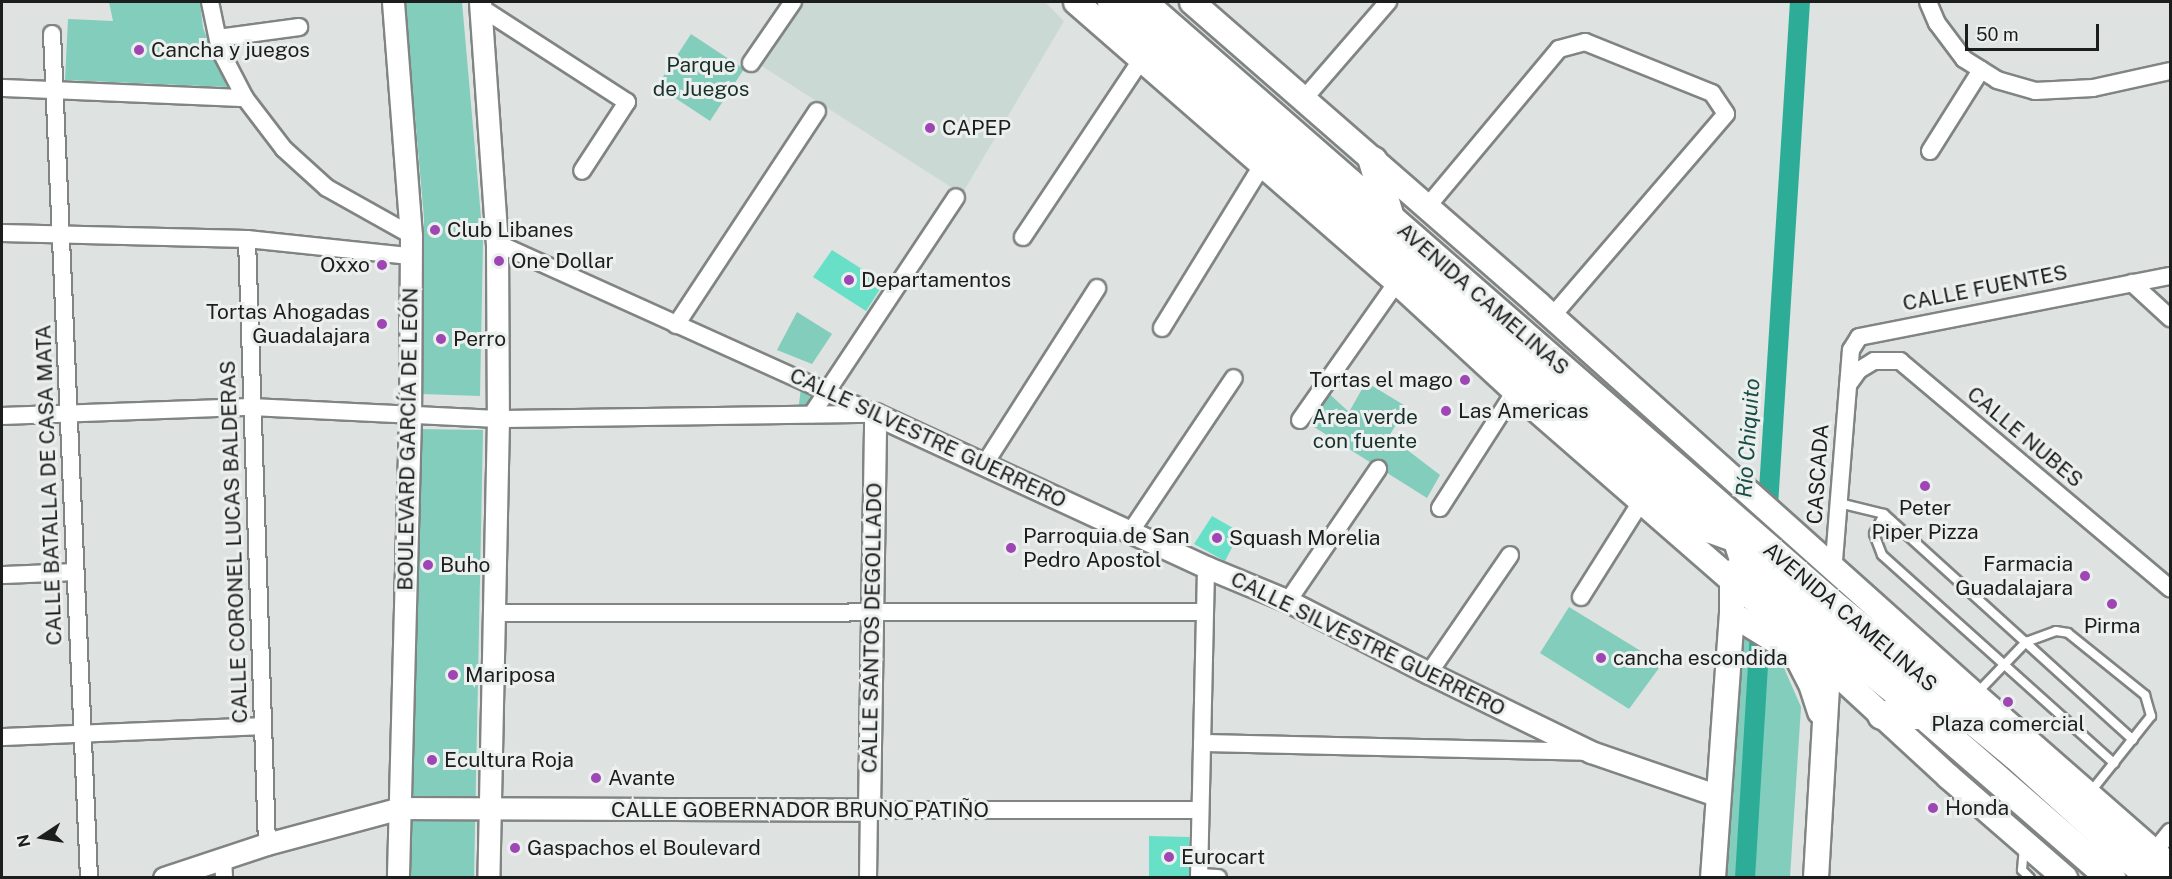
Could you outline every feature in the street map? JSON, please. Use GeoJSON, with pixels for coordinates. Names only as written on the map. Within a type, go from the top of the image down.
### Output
{"type":"FeatureCollection","features":[{"type":"Feature","properties":{"kind":"highway","name":"AVENIDA CAMELINAS"},"geometry":{"type":"LineString","coordinates":[[1112,2],[1362,225],[1708,528],[1741,554]]}},
{"type":"Feature","properties":{"kind":"highway","name":"AVENIDA CAMELINAS"},"geometry":{"type":"LineString","coordinates":[[1142,2],[1390,218],[1741,554],[1817,631],[1924,715],[2111,878]]}},
{"type":"Feature","properties":{"kind":"highway"},"geometry":{"type":"LineString","coordinates":[[1373,161],[1390,218]]}},
{"type":"Feature","properties":{"kind":"highway"},"geometry":{"type":"LineString","coordinates":[[1362,225],[1372,261]]}},
{"type":"Feature","properties":{"kind":"highway","name":"AVENIDA CAMELINAS"},"geometry":{"type":"LineString","coordinates":[[1817,631],[2016,756],[2158,865]]}},
{"type":"Feature","properties":{"kind":"highway"},"geometry":{"type":"LineString","coordinates":[[1882,715],[1924,715]]}},
{"type":"Feature","properties":{"kind":"main road","name":"AVENIDA CAMELINAS"},"geometry":{"type":"LineString","coordinates":[[1076,2],[1263,164],[1515,391],[1642,500],[1741,554]]}},
{"type":"Feature","properties":{"kind":"main road","name":"AVENIDA CAMELINAS"},"geometry":{"type":"LineString","coordinates":[[1192,2],[1552,316],[1975,695],[2089,794],[2158,865]]}},
{"type":"Feature","properties":{"kind":"main road"},"geometry":{"type":"LineString","coordinates":[[1713,878],[1733,615],[1741,554]]}},
{"type":"Feature","properties":{"kind":"main road"},"geometry":{"type":"LineString","coordinates":[[1733,615],[1817,631]]}},
{"type":"Feature","properties":{"kind":"main road","name":"AVENIDA CAMELINAS"},"geometry":{"type":"LineString","coordinates":[[1817,631],[1882,715],[2065,878]]}},
{"type":"Feature","properties":{"kind":"main road"},"geometry":{"type":"LineString","coordinates":[[1816,878],[1824,726],[1817,631]]}},
{"type":"Feature","properties":{"kind":"main road"},"geometry":{"type":"LineString","coordinates":[[1817,631],[1812,687],[1824,726]]}},
{"type":"Feature","properties":{"kind":"street"},"geometry":{"type":"LineString","coordinates":[[210,2],[220,50],[245,98],[284,149],[327,188],[411,235]]}},
{"type":"Feature","properties":{"kind":"street","name":"BOULEVARD GARCÍA DE LEÓN"},"geometry":{"type":"LineString","coordinates":[[393,2],[411,235],[410,416],[398,878]]}},
{"type":"Feature","properties":{"kind":"street"},"geometry":{"type":"LineString","coordinates":[[751,63],[793,2]]}},
{"type":"Feature","properties":{"kind":"street"},"geometry":{"type":"LineString","coordinates":[[1303,100],[1388,2]]}},
{"type":"Feature","properties":{"kind":"street"},"geometry":{"type":"LineString","coordinates":[[1928,2],[1937,23],[1964,59],[1997,80],[2035,92],[2093,88],[2170,71]]}},
{"type":"Feature","properties":{"kind":"street"},"geometry":{"type":"LineString","coordinates":[[480,4],[627,102],[582,171]]}},
{"type":"Feature","properties":{"kind":"street"},"geometry":{"type":"LineString","coordinates":[[480,4],[497,243],[498,419],[488,878]]}},
{"type":"Feature","properties":{"kind":"street"},"geometry":{"type":"LineString","coordinates":[[218,38],[300,27]]}},
{"type":"Feature","properties":{"kind":"street","name":"CALLE BATALLA DE CASA MATA"},"geometry":{"type":"LineString","coordinates":[[52,34],[89,878]]}},
{"type":"Feature","properties":{"kind":"street"},"geometry":{"type":"LineString","coordinates":[[1427,207],[1560,49],[1585,42],[1712,93],[1726,114],[1552,316]]}},
{"type":"Feature","properties":{"kind":"street"},"geometry":{"type":"LineString","coordinates":[[1023,237],[1141,60]]}},
{"type":"Feature","properties":{"kind":"street"},"geometry":{"type":"LineString","coordinates":[[1930,152],[1981,70]]}},
{"type":"Feature","properties":{"kind":"street"},"geometry":{"type":"LineString","coordinates":[[2,88],[245,98]]}},
{"type":"Feature","properties":{"kind":"street"},"geometry":{"type":"LineString","coordinates":[[676,325],[818,111]]}},
{"type":"Feature","properties":{"kind":"street"},"geometry":{"type":"LineString","coordinates":[[1162,328],[1263,164]]}},
{"type":"Feature","properties":{"kind":"street"},"geometry":{"type":"LineString","coordinates":[[812,414],[956,197]]}},
{"type":"Feature","properties":{"kind":"street"},"geometry":{"type":"LineString","coordinates":[[2,233],[62,237],[247,239],[410,256]]}},
{"type":"Feature","properties":{"kind":"street","name":"CALLE CORONEL LUCAS BALDERAS"},"geometry":{"type":"LineString","coordinates":[[247,239],[267,844]]}},
{"type":"Feature","properties":{"kind":"street","name":"CALLE SILVESTRE GUERRERO"},"geometry":{"type":"LineString","coordinates":[[497,243],[676,325],[827,390],[1206,567],[1288,601],[1592,752],[1719,796]]}},
{"type":"Feature","properties":{"kind":"street","name":"CALLE FUENTES"},"geometry":{"type":"LineString","coordinates":[[1847,386],[1851,350],[1858,337],[2170,276]]}},
{"type":"Feature","properties":{"kind":"street"},"geometry":{"type":"LineString","coordinates":[[1300,420],[1396,282]]}},
{"type":"Feature","properties":{"kind":"street"},"geometry":{"type":"LineString","coordinates":[[2132,283],[2170,318]]}},
{"type":"Feature","properties":{"kind":"street"},"geometry":{"type":"LineString","coordinates":[[984,465],[1097,288]]}},
{"type":"Feature","properties":{"kind":"street","name":"CALLE NUBES"},"geometry":{"type":"LineString","coordinates":[[1847,386],[1859,370],[1874,361],[1900,361],[2170,588]]}},
{"type":"Feature","properties":{"kind":"street"},"geometry":{"type":"LineString","coordinates":[[1131,531],[1234,378]]}},
{"type":"Feature","properties":{"kind":"street","name":"CASCADA"},"geometry":{"type":"LineString","coordinates":[[1817,631],[1833,566],[1847,386]]}},
{"type":"Feature","properties":{"kind":"street"},"geometry":{"type":"LineString","coordinates":[[1440,508],[1515,391]]}},
{"type":"Feature","properties":{"kind":"street"},"geometry":{"type":"LineString","coordinates":[[2,416],[251,407],[498,419],[875,414]]}},
{"type":"Feature","properties":{"kind":"street","name":"CALLE SANTOS DEGOLLADO"},"geometry":{"type":"LineString","coordinates":[[868,878],[875,414]]}},
{"type":"Feature","properties":{"kind":"street"},"geometry":{"type":"LineString","coordinates":[[1288,601],[1378,469]]}},
{"type":"Feature","properties":{"kind":"street"},"geometry":{"type":"LineString","coordinates":[[1581,597],[1642,500]]}},
{"type":"Feature","properties":{"kind":"street"},"geometry":{"type":"LineString","coordinates":[[1429,673],[1510,555]]}},
{"type":"Feature","properties":{"kind":"street"},"geometry":{"type":"LineString","coordinates":[[1206,567],[1199,877],[1218,878]]}},
{"type":"Feature","properties":{"kind":"street"},"geometry":{"type":"LineString","coordinates":[[2,575],[74,572]]}},
{"type":"Feature","properties":{"kind":"street"},"geometry":{"type":"LineString","coordinates":[[494,613],[1204,612]]}},
{"type":"Feature","properties":{"kind":"street"},"geometry":{"type":"LineString","coordinates":[[2,737],[263,726]]}},
{"type":"Feature","properties":{"kind":"street"},"geometry":{"type":"LineString","coordinates":[[1202,743],[1592,752]]}},
{"type":"Feature","properties":{"kind":"street","name":"CALLE GOBERNADOR BRUNO PATIÑO"},"geometry":{"type":"LineString","coordinates":[[164,878],[223,868],[267,844],[400,808],[1200,810]]}},
{"type":"Feature","properties":{"kind":"street"},"geometry":{"type":"LineString","coordinates":[[2158,865],[2170,832]]}},
{"type":"Feature","properties":{"kind":"lane"},"geometry":{"type":"LineString","coordinates":[[1839,502],[1884,514],[2133,740]]}},
{"type":"Feature","properties":{"kind":"lane"},"geometry":{"type":"LineString","coordinates":[[1884,514],[1874,534],[1882,555],[2114,763]]}},
{"type":"Feature","properties":{"kind":"lane"},"geometry":{"type":"LineString","coordinates":[[1975,695],[2026,642],[2056,631],[2068,633],[2145,695],[2151,716],[2089,794]]}},
{"type":"Feature","properties":{"kind":"lane"},"geometry":{"type":"LineString","coordinates":[[2025,843],[2022,870],[2030,878]]}},
{"type":"Feature","properties":{"kind":"shaded area","name":"CAPEP"},"geometry":{"type":"Polygon","coordinates":[[[799,2],[1045,2],[1064,21],[962,194],[757,63],[799,2]]]}},
{"type":"Feature","properties":{"kind":"green space","name":"Cancha y juegos"},"geometry":{"type":"Polygon","coordinates":[[[109,2],[200,2],[203,28],[227,87],[65,80],[68,19],[113,21],[109,2]]]}},
{"type":"Feature","properties":{"kind":"green space"},"geometry":{"type":"Polygon","coordinates":[[[405,2],[462,2],[483,240],[480,396],[422,394],[424,218],[405,2]]]}},
{"type":"Feature","properties":{"kind":"green space","name":"Parque de Juegos"},"geometry":{"type":"Polygon","coordinates":[[[691,34],[744,69],[710,121],[657,86],[691,34]]]}},
{"type":"Feature","properties":{"kind":"green space"},"geometry":{"type":"Polygon","coordinates":[[[797,312],[832,334],[812,364],[777,350],[797,312]]]}},
{"type":"Feature","properties":{"kind":"green space"},"geometry":{"type":"Polygon","coordinates":[[[802,380],[865,412],[798,412],[802,380]]]}},
{"type":"Feature","properties":{"kind":"green space","name":"Area verde con fuente"},"geometry":{"type":"Polygon","coordinates":[[[1366,382],[1407,407],[1389,436],[1440,475],[1427,498],[1303,420],[1324,389],[1349,412],[1366,382]]]}},
{"type":"Feature","properties":{"kind":"green space"},"geometry":{"type":"Polygon","coordinates":[[[416,429],[483,430],[474,877],[407,878],[416,429]]]}},
{"type":"Feature","properties":{"kind":"green space","name":"cancha escondida"},"geometry":{"type":"Polygon","coordinates":[[[1569,607],[1662,664],[1629,709],[1540,653],[1569,607]]]}},
{"type":"Feature","properties":{"kind":"green space"},"geometry":{"type":"Polygon","coordinates":[[[1729,623],[1781,661],[1801,707],[1790,877],[1710,878],[1729,623]]]}},
{"type":"Feature","properties":{"kind":"building","name":"Departamentos"},"geometry":{"type":"Polygon","coordinates":[[[832,250],[884,283],[866,311],[813,277],[832,250]]]}},
{"type":"Feature","properties":{"kind":"building","name":"Squash Morelia"},"geometry":{"type":"Polygon","coordinates":[[[1212,516],[1240,532],[1225,561],[1194,544],[1212,516]]]}},
{"type":"Feature","properties":{"kind":"building","name":"Eurocart"},"geometry":{"type":"Polygon","coordinates":[[[1149,836],[1189,837],[1189,878],[1149,878],[1149,836]]]}},
{"type":"Feature","properties":{"kind":"waterway","name":"Río Chiquito"},"geometry":{"type":"LineString","coordinates":[[1765,553],[1800,2]]}},
{"type":"Feature","properties":{"kind":"waterway","name":"Río Chiquito"},"geometry":{"type":"LineString","coordinates":[[1745,878],[1761,618]]}},
{"type":"Feature","properties":{"kind":"place","name":"Cancha y juegos"},"geometry":{"type":"Point","coordinates":[139,50]}},
{"type":"Feature","properties":{"kind":"place","name":"CAPEP"},"geometry":{"type":"Point","coordinates":[930,128]}},
{"type":"Feature","properties":{"kind":"place","name":"Club Libanes"},"geometry":{"type":"Point","coordinates":[435,230]}},
{"type":"Feature","properties":{"kind":"place","name":"One Dollar"},"geometry":{"type":"Point","coordinates":[499,261]}},
{"type":"Feature","properties":{"kind":"place","name":"Oxxo"},"geometry":{"type":"Point","coordinates":[382,265]}},
{"type":"Feature","properties":{"kind":"place","name":"Departamentos"},"geometry":{"type":"Point","coordinates":[849,280]}},
{"type":"Feature","properties":{"kind":"place","name":"Tortas Ahogadas Guadalajara"},"geometry":{"type":"Point","coordinates":[382,324]}},
{"type":"Feature","properties":{"kind":"place","name":"Perro"},"geometry":{"type":"Point","coordinates":[441,339]}},
{"type":"Feature","properties":{"kind":"place","name":"Tortas el mago"},"geometry":{"type":"Point","coordinates":[1465,380]}},
{"type":"Feature","properties":{"kind":"place","name":"Las Americas"},"geometry":{"type":"Point","coordinates":[1446,411]}},
{"type":"Feature","properties":{"kind":"place","name":"Peter Piper Pizza"},"geometry":{"type":"Point","coordinates":[1925,486]}},
{"type":"Feature","properties":{"kind":"place","name":"Squash Morelia"},"geometry":{"type":"Point","coordinates":[1217,538]}},
{"type":"Feature","properties":{"kind":"place","name":"Parroquia de San Pedro Apostol"},"geometry":{"type":"Point","coordinates":[1011,548]}},
{"type":"Feature","properties":{"kind":"place","name":"Buho"},"geometry":{"type":"Point","coordinates":[428,565]}},
{"type":"Feature","properties":{"kind":"place","name":"Farmacia Guadalajara"},"geometry":{"type":"Point","coordinates":[2085,576]}},
{"type":"Feature","properties":{"kind":"place","name":"Pirma"},"geometry":{"type":"Point","coordinates":[2112,604]}},
{"type":"Feature","properties":{"kind":"place","name":"cancha escondida"},"geometry":{"type":"Point","coordinates":[1601,658]}},
{"type":"Feature","properties":{"kind":"place","name":"Mariposa"},"geometry":{"type":"Point","coordinates":[453,675]}},
{"type":"Feature","properties":{"kind":"place","name":"Plaza comercial"},"geometry":{"type":"Point","coordinates":[2008,702]}},
{"type":"Feature","properties":{"kind":"place","name":"Ecultura Roja"},"geometry":{"type":"Point","coordinates":[432,760]}},
{"type":"Feature","properties":{"kind":"place","name":"Avante"},"geometry":{"type":"Point","coordinates":[596,778]}},
{"type":"Feature","properties":{"kind":"place","name":"Honda"},"geometry":{"type":"Point","coordinates":[1933,808]}},
{"type":"Feature","properties":{"kind":"place","name":"Gaspachos el Boulevard"},"geometry":{"type":"Point","coordinates":[515,848]}},
{"type":"Feature","properties":{"kind":"place","name":"Eurocart"},"geometry":{"type":"Point","coordinates":[1169,857]}}]}
